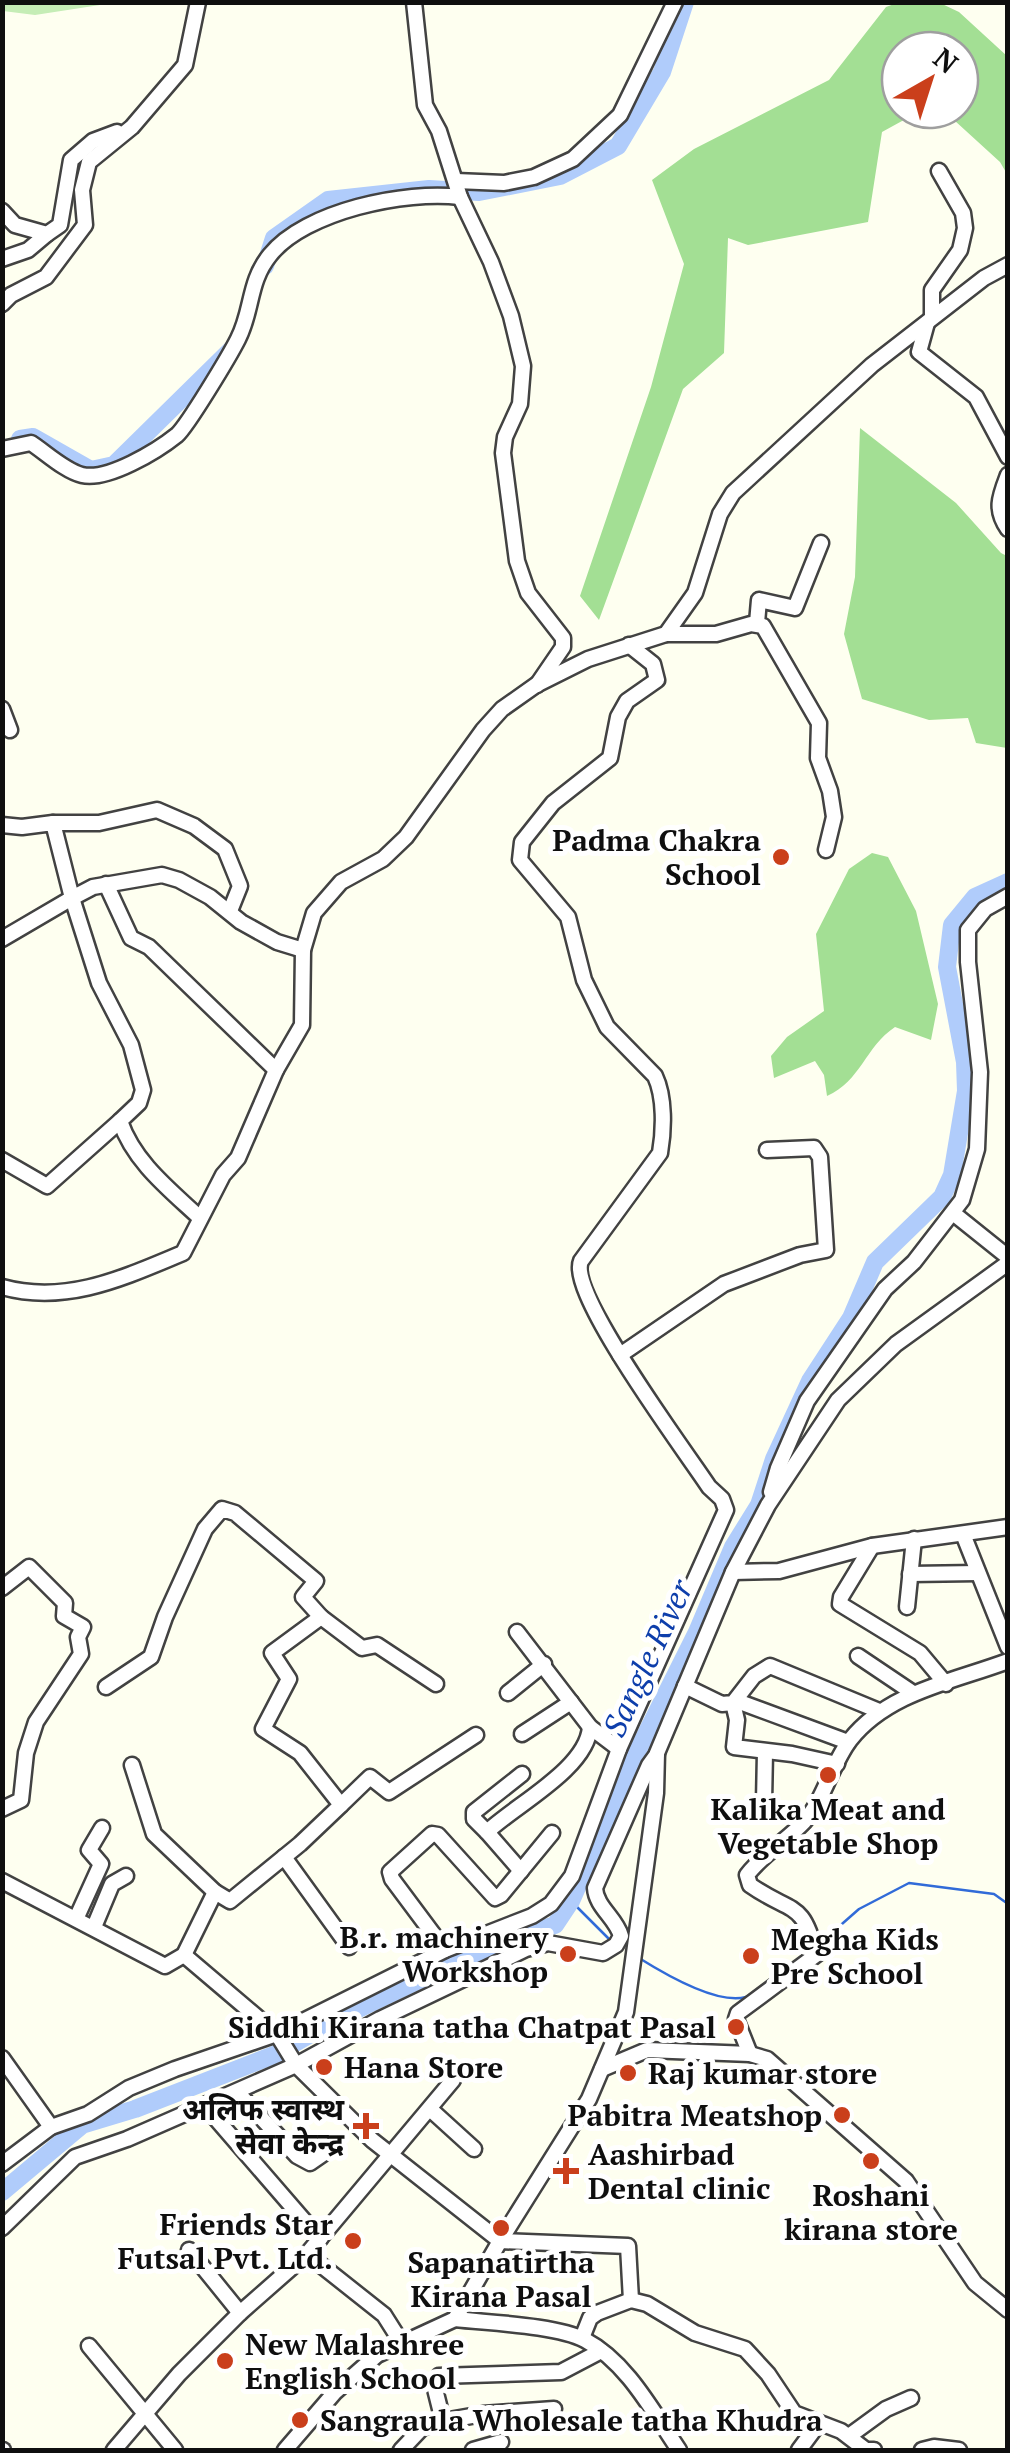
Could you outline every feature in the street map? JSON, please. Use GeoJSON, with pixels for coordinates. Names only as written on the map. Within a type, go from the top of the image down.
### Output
{"type":"FeatureCollection","features":[{"type":"Feature","properties":{"kind":"street"},"geometry":{"type":"LineString","coordinates":[[2,304],[46,277],[85,225],[82,190],[89,162],[132,127],[185,65],[198,2]]}},
{"type":"Feature","properties":{"kind":"street"},"geometry":{"type":"LineString","coordinates":[[414,2],[426,105],[498,280],[523,366],[520,404],[505,438],[507,498],[517,560],[528,593],[564,638],[564,647],[536,686]]}},
{"type":"Feature","properties":{"kind":"street"},"geometry":{"type":"LineString","coordinates":[[2,450],[31,443],[81,475],[110,475],[180,433],[239,337],[253,281],[271,253],[303,226],[339,214],[420,194],[534,177],[573,158],[620,116],[675,2]]}},
{"type":"Feature","properties":{"kind":"street"},"geometry":{"type":"LineString","coordinates":[[2,259],[28,250],[60,225],[70,160],[93,140],[132,127]]}},
{"type":"Feature","properties":{"kind":"street"},"geometry":{"type":"LineString","coordinates":[[940,171],[963,213],[966,228],[960,250],[932,290],[930,320],[920,352],[976,398],[1008,457]]}},
{"type":"Feature","properties":{"kind":"street"},"geometry":{"type":"LineString","coordinates":[[2,211],[15,224],[47,234]]}},
{"type":"Feature","properties":{"kind":"street"},"geometry":{"type":"LineString","coordinates":[[666,634],[695,593],[720,514],[732,492],[872,365],[984,278],[1008,265]]}},
{"type":"Feature","properties":{"kind":"street"},"geometry":{"type":"LineString","coordinates":[[1008,475],[998,500],[999,514],[1008,529]]}},
{"type":"Feature","properties":{"kind":"street"},"geometry":{"type":"LineString","coordinates":[[757,624],[759,600],[795,608],[821,543]]}},
{"type":"Feature","properties":{"kind":"street"},"geometry":{"type":"LineString","coordinates":[[2,1287],[64,1291],[99,1287],[183,1253],[224,1175],[238,1158],[276,1070],[302,1026],[303,950],[314,913],[341,882],[383,859],[406,837],[502,709],[588,658],[666,634],[716,634],[757,624]]}},
{"type":"Feature","properties":{"kind":"street"},"geometry":{"type":"LineString","coordinates":[[757,624],[768,633],[818,723],[818,758],[834,817],[826,850]]}},
{"type":"Feature","properties":{"kind":"street"},"geometry":{"type":"LineString","coordinates":[[2,2164],[50,2126],[88,2114],[128,2088],[279,2037],[445,1950],[532,1916],[561,1893],[572,1876],[620,1748],[726,1510],[604,1332],[578,1267],[660,1154],[660,1086],[607,1027],[584,980],[568,917],[520,860],[520,850],[530,831],[553,803],[610,758],[627,701],[658,680],[653,664],[629,645]]}},
{"type":"Feature","properties":{"kind":"street"},"geometry":{"type":"LineString","coordinates":[[2,709],[10,730]]}},
{"type":"Feature","properties":{"kind":"street"},"geometry":{"type":"LineString","coordinates":[[2,825],[99,823],[157,810],[194,826],[225,849],[240,886],[230,911]]}},
{"type":"Feature","properties":{"kind":"street"},"geometry":{"type":"LineString","coordinates":[[2,1160],[47,1186],[139,1103],[143,1090],[131,1045],[99,984],[53,823]]}},
{"type":"Feature","properties":{"kind":"street"},"geometry":{"type":"LineString","coordinates":[[2,939],[72,898],[106,884],[162,874],[180,880],[277,942],[303,950]]}},
{"type":"Feature","properties":{"kind":"street"},"geometry":{"type":"LineString","coordinates":[[106,884],[132,938],[149,947],[276,1070]]}},
{"type":"Feature","properties":{"kind":"street"},"geometry":{"type":"LineString","coordinates":[[768,1504],[778,1468],[807,1400],[885,1288],[914,1262],[962,1200],[977,1149],[980,1072],[968,930],[985,909],[1008,896]]}},
{"type":"Feature","properties":{"kind":"street"},"geometry":{"type":"LineString","coordinates":[[120,1121],[126,1140],[150,1171],[200,1218]]}},
{"type":"Feature","properties":{"kind":"street"},"geometry":{"type":"LineString","coordinates":[[620,1356],[724,1284],[800,1255],[826,1250],[820,1157],[814,1148],[767,1150]]}},
{"type":"Feature","properties":{"kind":"street"},"geometry":{"type":"LineString","coordinates":[[2,2228],[75,2156],[127,2139],[238,2092],[526,1948],[548,1942],[603,1953],[616,1945],[621,1936],[619,1928],[595,1896],[595,1888],[649,1765],[658,1754],[733,1572],[768,1504],[838,1400],[896,1344],[1008,1260],[953,1213]]}},
{"type":"Feature","properties":{"kind":"street"},"geometry":{"type":"LineString","coordinates":[[106,1687],[151,1657],[205,1529],[222,1509],[235,1513],[316,1582],[303,1597],[321,1617],[362,1648],[377,1645],[392,1652],[436,1684]]}},
{"type":"Feature","properties":{"kind":"street"},"geometry":{"type":"LineString","coordinates":[[733,1572],[780,1571],[872,1546],[1007,1530]]}},
{"type":"Feature","properties":{"kind":"street"},"geometry":{"type":"LineString","coordinates":[[963,1534],[1008,1648]]}},
{"type":"Feature","properties":{"kind":"street"},"geometry":{"type":"LineString","coordinates":[[907,1607],[914,1539]]}},
{"type":"Feature","properties":{"kind":"street"},"geometry":{"type":"LineString","coordinates":[[872,1546],[840,1604],[920,1653],[946,1684]]}},
{"type":"Feature","properties":{"kind":"street"},"geometry":{"type":"LineString","coordinates":[[2,1588],[29,1567],[65,1602],[64,1616],[82,1627],[78,1637],[81,1654],[36,1722],[26,1754],[21,1800],[2,1809]]}},
{"type":"Feature","properties":{"kind":"street"},"geometry":{"type":"LineString","coordinates":[[910,1574],[978,1573]]}},
{"type":"Feature","properties":{"kind":"street"},"geometry":{"type":"LineString","coordinates":[[321,1617],[272,1653],[289,1679],[263,1729],[300,1753],[341,1805]]}},
{"type":"Feature","properties":{"kind":"street"},"geometry":{"type":"LineString","coordinates":[[518,1632],[590,1727],[620,1748]]}},
{"type":"Feature","properties":{"kind":"street"},"geometry":{"type":"LineString","coordinates":[[858,1656],[913,1693]]}},
{"type":"Feature","properties":{"kind":"street"},"geometry":{"type":"LineString","coordinates":[[750,2054],[736,2019],[738,2014],[816,1956],[810,1928],[801,1914],[750,1885],[747,1875],[804,1822],[848,1742],[879,1710],[913,1693],[1008,1661]]}},
{"type":"Feature","properties":{"kind":"street"},"geometry":{"type":"LineString","coordinates":[[508,1693],[544,1664]]}},
{"type":"Feature","properties":{"kind":"street"},"geometry":{"type":"LineString","coordinates":[[837,1764],[734,1747],[735,1702],[754,1676],[770,1666],[879,1710]]}},
{"type":"Feature","properties":{"kind":"street"},"geometry":{"type":"LineString","coordinates":[[686,1686],[722,1704],[735,1702],[848,1742]]}},
{"type":"Feature","properties":{"kind":"street"},"geometry":{"type":"LineString","coordinates":[[522,1734],[570,1702]]}},
{"type":"Feature","properties":{"kind":"street"},"geometry":{"type":"LineString","coordinates":[[487,1832],[554,1780],[586,1746],[590,1727]]}},
{"type":"Feature","properties":{"kind":"street"},"geometry":{"type":"LineString","coordinates":[[132,1765],[154,1834],[215,1892],[230,1901],[370,1777],[389,1792],[476,1734]]}},
{"type":"Feature","properties":{"kind":"street"},"geometry":{"type":"LineString","coordinates":[[764,1802],[766,1752]]}},
{"type":"Feature","properties":{"kind":"street"},"geometry":{"type":"LineString","coordinates":[[285,2450],[335,2392],[377,2355],[456,2319],[589,2099],[626,2012],[658,1754]]}},
{"type":"Feature","properties":{"kind":"street"},"geometry":{"type":"LineString","coordinates":[[522,1774],[474,1812],[474,1818],[522,1870]]}},
{"type":"Feature","properties":{"kind":"street"},"geometry":{"type":"LineString","coordinates":[[76,1919],[101,1864],[88,1850],[102,1828]]}},
{"type":"Feature","properties":{"kind":"street"},"geometry":{"type":"LineString","coordinates":[[445,1950],[392,1879],[390,1872],[397,1864],[432,1834],[438,1835],[495,1898],[552,1833]]}},
{"type":"Feature","properties":{"kind":"street"},"geometry":{"type":"LineString","coordinates":[[284,1857],[349,1947]]}},
{"type":"Feature","properties":{"kind":"street"},"geometry":{"type":"LineString","coordinates":[[94,1927],[112,1884],[126,1876]]}},
{"type":"Feature","properties":{"kind":"street"},"geometry":{"type":"LineString","coordinates":[[2,1881],[163,1966],[184,1955],[215,1892]]}},
{"type":"Feature","properties":{"kind":"street"},"geometry":{"type":"LineString","coordinates":[[184,1955],[279,2037],[295,2062],[392,2155],[500,2241],[628,2246],[631,2300]]}},
{"type":"Feature","properties":{"kind":"street"},"geometry":{"type":"LineString","coordinates":[[602,2069],[647,2050],[750,2054],[767,2060],[906,2181],[975,2284],[1008,2310]]}},
{"type":"Feature","properties":{"kind":"street"},"geometry":{"type":"LineString","coordinates":[[2,2058],[50,2126]]}},
{"type":"Feature","properties":{"kind":"street"},"geometry":{"type":"LineString","coordinates":[[114,2450],[145,2411],[240,2313],[307,2254],[453,2080]]}},
{"type":"Feature","properties":{"kind":"street"},"geometry":{"type":"LineString","coordinates":[[238,2092],[296,2156],[310,2163],[323,2154]]}},
{"type":"Feature","properties":{"kind":"street"},"geometry":{"type":"LineString","coordinates":[[206,2106],[320,2239]]}},
{"type":"Feature","properties":{"kind":"street"},"geometry":{"type":"LineString","coordinates":[[430,2108],[474,2149]]}},
{"type":"Feature","properties":{"kind":"street"},"geometry":{"type":"LineString","coordinates":[[189,2250],[240,2313]]}},
{"type":"Feature","properties":{"kind":"street"},"geometry":{"type":"LineString","coordinates":[[307,2254],[384,2315],[403,2345]]}},
{"type":"Feature","properties":{"kind":"street"},"geometry":{"type":"LineString","coordinates":[[582,2338],[590,2318],[597,2313],[631,2300],[647,2304],[695,2333],[745,2349],[768,2374],[794,2413],[849,2436],[866,2450],[874,2450]]}},
{"type":"Feature","properties":{"kind":"street"},"geometry":{"type":"LineString","coordinates":[[456,2319],[582,2338],[601,2351],[638,2390],[678,2450]]}},
{"type":"Feature","properties":{"kind":"street"},"geometry":{"type":"LineString","coordinates":[[89,2346],[175,2450]]}},
{"type":"Feature","properties":{"kind":"street"},"geometry":{"type":"LineString","coordinates":[[442,2421],[434,2385],[440,2376],[561,2372],[601,2351]]}},
{"type":"Feature","properties":{"kind":"street"},"geometry":{"type":"LineString","coordinates":[[849,2436],[886,2409],[911,2398]]}},
{"type":"Feature","properties":{"kind":"street"},"geometry":{"type":"LineString","coordinates":[[400,2450],[422,2428],[442,2421],[554,2409]]}},
{"type":"Feature","properties":{"kind":"street"},"geometry":{"type":"LineString","coordinates":[[798,2450],[819,2422]]}},
{"type":"Feature","properties":{"kind":"street"},"geometry":{"type":"LineString","coordinates":[[474,2450],[501,2442]]}},
{"type":"Feature","properties":{"kind":"street"},"geometry":{"type":"LineString","coordinates":[[922,2450],[959,2450]]}},
{"type":"Feature","properties":{"kind":"green space"},"geometry":{"type":"Polygon","coordinates":[[[3,2],[113,3],[35,15],[3,11],[3,2]]]}},
{"type":"Feature","properties":{"kind":"green space"},"geometry":{"type":"Polygon","coordinates":[[[897,3],[940,3],[959,12],[979,30],[880,30],[880,130],[886,130],[882,132],[868,222],[748,245],[728,238],[724,353],[683,389],[599,620],[580,596],[651,387],[684,264],[652,180],[694,149],[829,80],[886,7],[897,3]]]}},
{"type":"Feature","properties":{"kind":"green space"},"geometry":{"type":"Polygon","coordinates":[[[980,31],[1007,56],[1007,174],[1000,162],[965,130],[980,130],[980,31]]]}},
{"type":"Feature","properties":{"kind":"green space"},"geometry":{"type":"Polygon","coordinates":[[[860,428],[956,503],[1007,556],[1007,748],[976,743],[968,718],[929,720],[862,699],[844,634],[855,577],[860,428]]]}},
{"type":"Feature","properties":{"kind":"green space"},"geometry":{"type":"Polygon","coordinates":[[[872,853],[888,857],[916,911],[938,1004],[931,1040],[895,1027],[876,1044],[848,1082],[827,1096],[824,1075],[815,1061],[774,1078],[771,1056],[787,1037],[824,1011],[816,934],[849,869],[872,853]]]}},
{"type":"Feature","properties":{"kind":"waterway"},"geometry":{"type":"LineString","coordinates":[[265,266],[274,238],[328,200],[429,189],[479,192],[560,176],[618,146],[662,72],[685,2]]}},
{"type":"Feature","properties":{"kind":"waterway"},"geometry":{"type":"LineString","coordinates":[[20,439],[33,437],[91,470],[114,465],[232,349]]}},
{"type":"Feature","properties":{"kind":"waterway","name":"Sangle River"},"geometry":{"type":"LineString","coordinates":[[2,2192],[82,2125],[135,2109],[274,2055],[337,2019],[497,1943],[555,1925],[571,1901],[733,1547],[759,1505],[774,1459],[810,1381],[851,1318],[875,1262],[942,1197],[952,1175],[966,1091],[965,1062],[947,967],[952,925],[975,897],[1008,882]]}},
{"type":"Feature","properties":{"kind":"waterway"},"geometry":{"type":"LineString","coordinates":[[818,1945],[859,1909],[909,1883],[994,1894],[1008,1904]]}},
{"type":"Feature","properties":{"kind":"waterway"},"geometry":{"type":"LineString","coordinates":[[571,1901],[611,1941]]}},
{"type":"Feature","properties":{"kind":"waterway"},"geometry":{"type":"LineString","coordinates":[[639,1958],[691,1986],[734,1998],[750,1995],[780,1973]]}},
{"type":"Feature","properties":{"kind":"place","name":"Padma Chakra School"},"geometry":{"type":"Point","coordinates":[781,857]}},
{"type":"Feature","properties":{"kind":"place","name":"Kalika Meat and Vegetable Shop"},"geometry":{"type":"Point","coordinates":[828,1775]}},
{"type":"Feature","properties":{"kind":"place","name":"B.r. machinery Workshop"},"geometry":{"type":"Point","coordinates":[568,1954]}},
{"type":"Feature","properties":{"kind":"place","name":"Megha Kids Pre School"},"geometry":{"type":"Point","coordinates":[751,1956]}},
{"type":"Feature","properties":{"kind":"place","name":"Siddhi Kirana tatha Chatpat Pasal"},"geometry":{"type":"Point","coordinates":[736,2027]}},
{"type":"Feature","properties":{"kind":"place","name":"Hana Store"},"geometry":{"type":"Point","coordinates":[324,2067]}},
{"type":"Feature","properties":{"kind":"place","name":"Raj kumar store"},"geometry":{"type":"Point","coordinates":[628,2073]}},
{"type":"Feature","properties":{"kind":"place","name":"Pabitra Meatshop"},"geometry":{"type":"Point","coordinates":[842,2115]}},
{"type":"Feature","properties":{"kind":"place","name":"अलिफ स्वास्थ सेवा केन्द्र"},"geometry":{"type":"Point","coordinates":[366,2126]}},
{"type":"Feature","properties":{"kind":"place","name":"Roshani kirana store"},"geometry":{"type":"Point","coordinates":[871,2161]}},
{"type":"Feature","properties":{"kind":"place","name":"Aashirbad Dental clinic"},"geometry":{"type":"Point","coordinates":[566,2171]}},
{"type":"Feature","properties":{"kind":"place","name":"Sapanatirtha Kirana Pasal"},"geometry":{"type":"Point","coordinates":[501,2228]}},
{"type":"Feature","properties":{"kind":"place","name":"Friends Star Futsal Pvt. Ltd."},"geometry":{"type":"Point","coordinates":[353,2241]}},
{"type":"Feature","properties":{"kind":"place","name":"New Malashree English School"},"geometry":{"type":"Point","coordinates":[225,2361]}},
{"type":"Feature","properties":{"kind":"place","name":"Sangraula Wholesale tatha Khudra"},"geometry":{"type":"Point","coordinates":[300,2420]}}]}
